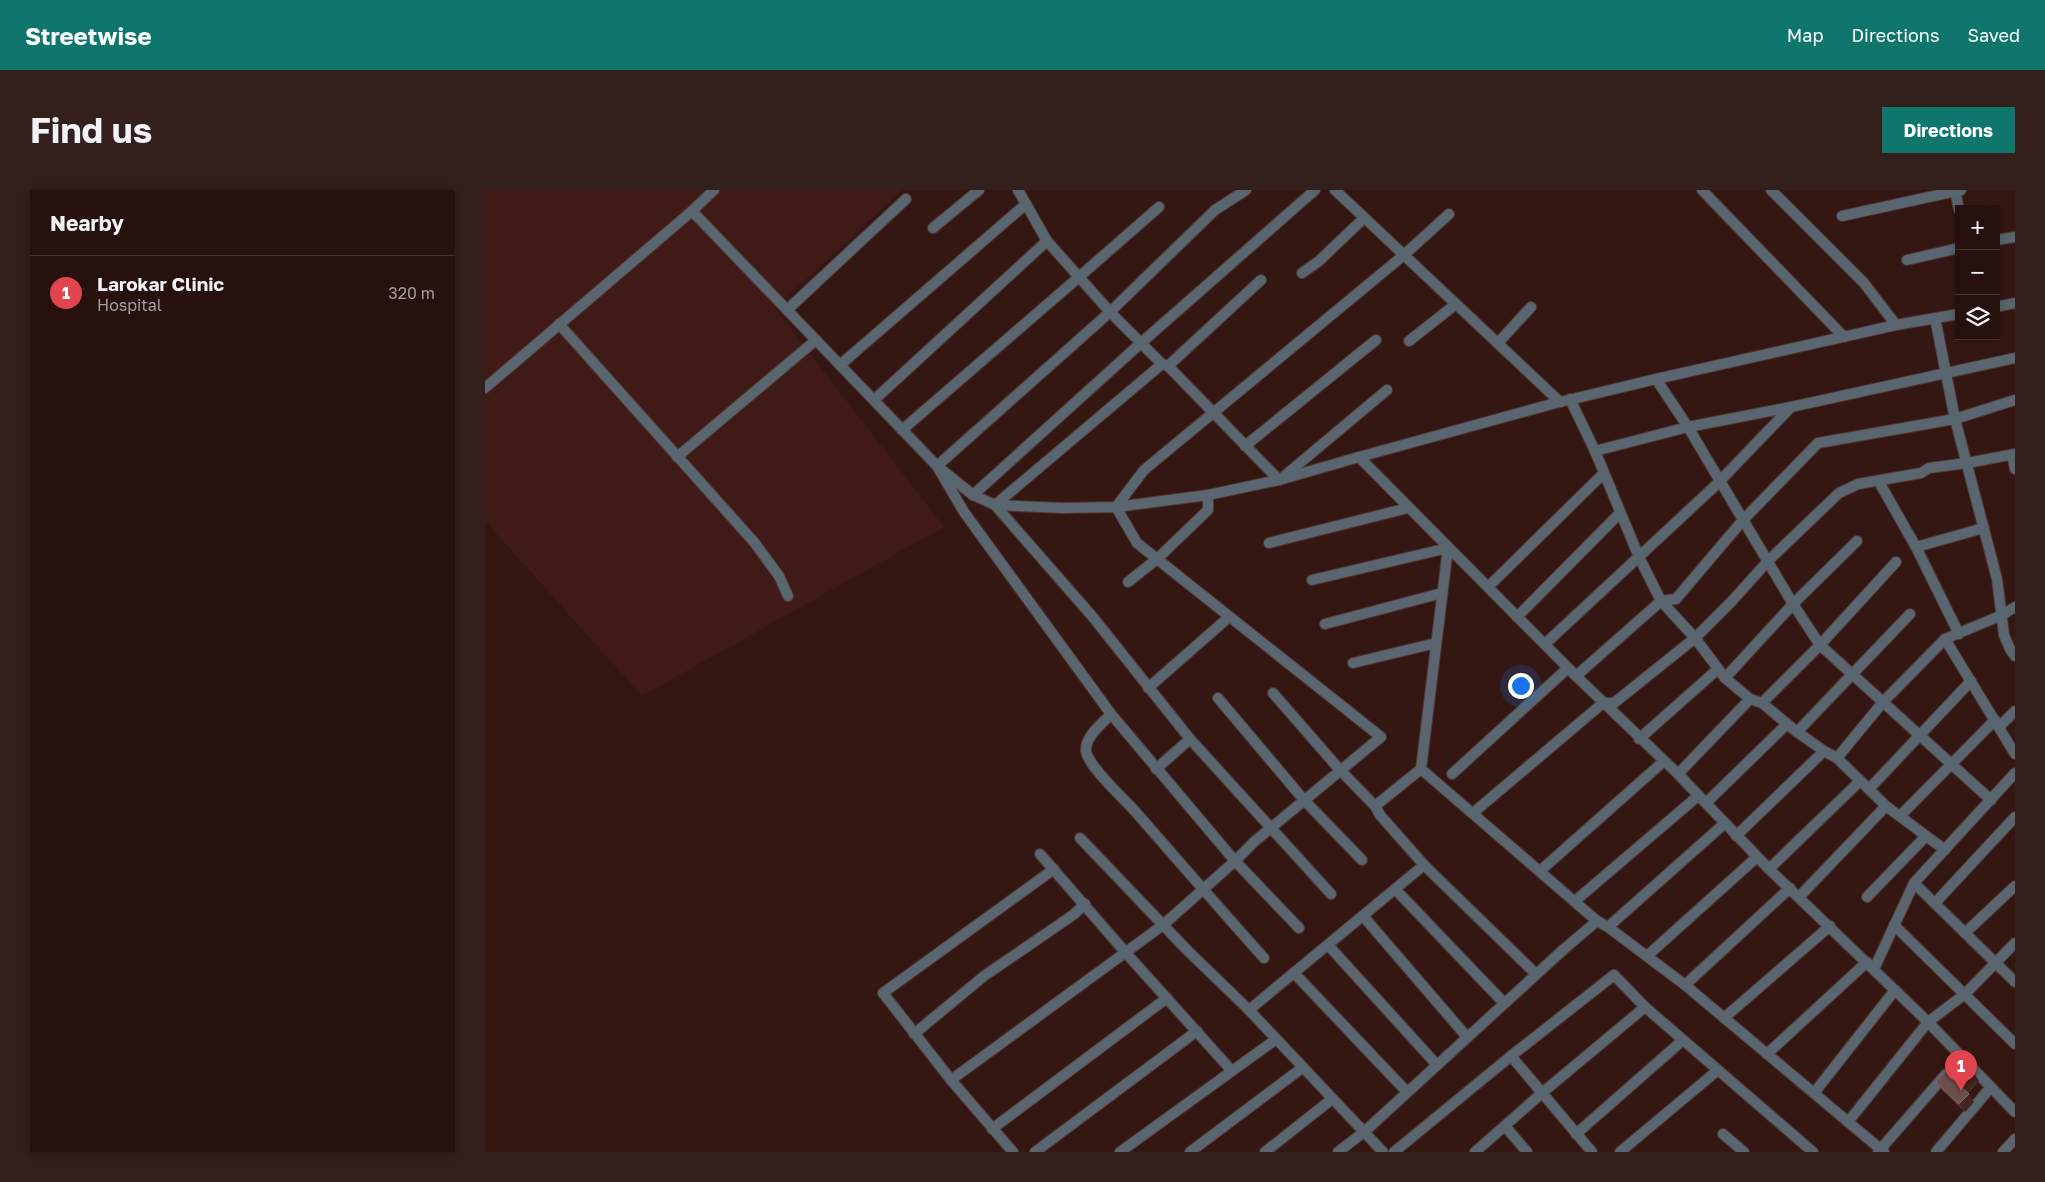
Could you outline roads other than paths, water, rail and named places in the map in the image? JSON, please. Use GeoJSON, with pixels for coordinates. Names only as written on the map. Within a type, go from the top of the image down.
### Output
{"type":"FeatureCollection","features":[{"type":"Feature","properties":{"kind":"street"},"geometry":{"type":"LineString","coordinates":[[485,388],[714,190]]}},
{"type":"Feature","properties":{"kind":"street"},"geometry":{"type":"LineString","coordinates":[[933,228],[979,190]]}},
{"type":"Feature","properties":{"kind":"street"},"geometry":{"type":"LineString","coordinates":[[1018,190],[1047,241],[1110,312],[1213,412],[1279,480]]}},
{"type":"Feature","properties":{"kind":"street"},"geometry":{"type":"LineString","coordinates":[[937,466],[1110,312],[1215,210],[1246,190]]}},
{"type":"Feature","properties":{"kind":"street"},"geometry":{"type":"LineString","coordinates":[[973,495],[1141,343],[1315,190]]}},
{"type":"Feature","properties":{"kind":"street"},"geometry":{"type":"LineString","coordinates":[[1335,190],[1498,343],[1565,400],[1595,451],[1639,558],[1661,601],[1695,638],[1725,678],[1750,699],[1762,703],[1797,732],[1837,758],[1886,806],[1945,850]]}},
{"type":"Feature","properties":{"kind":"street"},"geometry":{"type":"LineString","coordinates":[[1701,190],[1844,337]]}},
{"type":"Feature","properties":{"kind":"street"},"geometry":{"type":"LineString","coordinates":[[1771,190],[1864,283],[1896,325]]}},
{"type":"Feature","properties":{"kind":"street"},"geometry":{"type":"LineString","coordinates":[[1842,216],[1957,190],[1958,205]]}},
{"type":"Feature","properties":{"kind":"street"},"geometry":{"type":"LineString","coordinates":[[787,310],[906,199]]}},
{"type":"Feature","properties":{"kind":"street"},"geometry":{"type":"LineString","coordinates":[[839,365],[1026,204]]}},
{"type":"Feature","properties":{"kind":"street"},"geometry":{"type":"LineString","coordinates":[[902,430],[1159,208]]}},
{"type":"Feature","properties":{"kind":"street"},"geometry":{"type":"LineString","coordinates":[[692,211],[937,466],[973,495],[995,505],[1063,508],[1116,507],[1208,495],[1279,480],[1565,400],[1896,325],[1955,315]]}},
{"type":"Feature","properties":{"kind":"street"},"geometry":{"type":"LineString","coordinates":[[1116,507],[1144,470],[1404,255],[1449,214]]}},
{"type":"Feature","properties":{"kind":"street"},"geometry":{"type":"LineString","coordinates":[[1302,273],[1319,261],[1364,218]]}},
{"type":"Feature","properties":{"kind":"street"},"geometry":{"type":"LineString","coordinates":[[2000,239],[2015,237]]}},
{"type":"Feature","properties":{"kind":"street"},"geometry":{"type":"LineString","coordinates":[[874,400],[1047,241]]}},
{"type":"Feature","properties":{"kind":"street"},"geometry":{"type":"LineString","coordinates":[[1907,260],[1955,249]]}},
{"type":"Feature","properties":{"kind":"street"},"geometry":{"type":"LineString","coordinates":[[995,505],[1165,365],[1261,280]]}},
{"type":"Feature","properties":{"kind":"street"},"geometry":{"type":"LineString","coordinates":[[2000,306],[2015,303]]}},
{"type":"Feature","properties":{"kind":"street"},"geometry":{"type":"LineString","coordinates":[[1409,342],[1456,304]]}},
{"type":"Feature","properties":{"kind":"street"},"geometry":{"type":"LineString","coordinates":[[1498,343],[1531,307]]}},
{"type":"Feature","properties":{"kind":"street"},"geometry":{"type":"LineString","coordinates":[[1935,318],[1955,419],[1997,579],[2005,635],[2010,649],[2015,656]]}},
{"type":"Feature","properties":{"kind":"street"},"geometry":{"type":"LineString","coordinates":[[559,324],[754,542],[779,576],[788,596]]}},
{"type":"Feature","properties":{"kind":"street"},"geometry":{"type":"LineString","coordinates":[[677,457],[816,340]]}},
{"type":"Feature","properties":{"kind":"street"},"geometry":{"type":"LineString","coordinates":[[1245,446],[1376,340]]}},
{"type":"Feature","properties":{"kind":"street"},"geometry":{"type":"LineString","coordinates":[[1595,451],[1688,427],[1904,384],[2015,358]]}},
{"type":"Feature","properties":{"kind":"street"},"geometry":{"type":"LineString","coordinates":[[1656,379],[1688,427],[1793,604],[1821,645],[1921,734],[1991,800]]}},
{"type":"Feature","properties":{"kind":"street"},"geometry":{"type":"LineString","coordinates":[[1279,480],[1387,390]]}},
{"type":"Feature","properties":{"kind":"street"},"geometry":{"type":"LineString","coordinates":[[1576,676],[1661,601],[1676,599],[1743,520],[1817,443],[1955,419],[2015,400]]}},
{"type":"Feature","properties":{"kind":"street"},"geometry":{"type":"LineString","coordinates":[[1545,644],[1719,482],[1791,407]]}},
{"type":"Feature","properties":{"kind":"street"},"geometry":{"type":"LineString","coordinates":[[1473,813],[1603,703],[1614,703],[1695,638],[1732,602],[1768,561],[1839,493],[1858,484],[1879,482],[1921,473],[1929,468],[2013,454],[2015,469]]}},
{"type":"Feature","properties":{"kind":"street"},"geometry":{"type":"LineString","coordinates":[[1359,457],[1639,739],[1678,774],[1769,869],[1928,1022],[2015,1112]]}},
{"type":"Feature","properties":{"kind":"street"},"geometry":{"type":"LineString","coordinates":[[937,466],[963,512],[1111,714],[1155,769],[1235,861],[1299,928]]}},
{"type":"Feature","properties":{"kind":"street"},"geometry":{"type":"LineString","coordinates":[[1488,587],[1604,473]]}},
{"type":"Feature","properties":{"kind":"street"},"geometry":{"type":"LineString","coordinates":[[1879,482],[1916,546],[1959,634]]}},
{"type":"Feature","properties":{"kind":"street"},"geometry":{"type":"LineString","coordinates":[[1128,582],[1157,559],[1208,510],[1208,495]]}},
{"type":"Feature","properties":{"kind":"street"},"geometry":{"type":"LineString","coordinates":[[995,505],[1091,616],[1190,739],[1331,894]]}},
{"type":"Feature","properties":{"kind":"street"},"geometry":{"type":"LineString","coordinates":[[951,1080],[1163,925],[1255,841],[1381,737],[1137,543],[1116,507]]}},
{"type":"Feature","properties":{"kind":"street"},"geometry":{"type":"LineString","coordinates":[[1269,543],[1408,508]]}},
{"type":"Feature","properties":{"kind":"street"},"geometry":{"type":"LineString","coordinates":[[1517,617],[1620,513]]}},
{"type":"Feature","properties":{"kind":"street"},"geometry":{"type":"LineString","coordinates":[[1916,546],[1983,528]]}},
{"type":"Feature","properties":{"kind":"street"},"geometry":{"type":"LineString","coordinates":[[1725,678],[1793,604],[1857,541]]}},
{"type":"Feature","properties":{"kind":"street"},"geometry":{"type":"LineString","coordinates":[[1312,580],[1448,548]]}},
{"type":"Feature","properties":{"kind":"street"},"geometry":{"type":"LineString","coordinates":[[1375,806],[1421,769],[1448,548]]}},
{"type":"Feature","properties":{"kind":"street"},"geometry":{"type":"LineString","coordinates":[[1762,703],[1821,645],[1896,562]]}},
{"type":"Feature","properties":{"kind":"street"},"geometry":{"type":"LineString","coordinates":[[1325,624],[1443,592]]}},
{"type":"Feature","properties":{"kind":"street"},"geometry":{"type":"LineString","coordinates":[[1837,758],[1883,702],[1945,639],[2002,616],[2015,607]]}},
{"type":"Feature","properties":{"kind":"street"},"geometry":{"type":"LineString","coordinates":[[1797,732],[1910,614]]}},
{"type":"Feature","properties":{"kind":"street"},"geometry":{"type":"LineString","coordinates":[[1148,688],[1229,617]]}},
{"type":"Feature","properties":{"kind":"street"},"geometry":{"type":"LineString","coordinates":[[1945,639],[2015,754]]}},
{"type":"Feature","properties":{"kind":"street"},"geometry":{"type":"LineString","coordinates":[[1353,663],[1436,644]]}},
{"type":"Feature","properties":{"kind":"street"},"geometry":{"type":"LineString","coordinates":[[1452,774],[1568,668]]}},
{"type":"Feature","properties":{"kind":"street"},"geometry":{"type":"LineString","coordinates":[[1639,739],[1718,669]]}},
{"type":"Feature","properties":{"kind":"street"},"geometry":{"type":"LineString","coordinates":[[1869,789],[1971,681]]}},
{"type":"Feature","properties":{"kind":"street"},"geometry":{"type":"LineString","coordinates":[[1273,693],[1340,770],[1375,806],[1380,815],[1424,865],[1536,974]]}},
{"type":"Feature","properties":{"kind":"street"},"geometry":{"type":"LineString","coordinates":[[1218,698],[1304,800],[1362,860]]}},
{"type":"Feature","properties":{"kind":"street"},"geometry":{"type":"LineString","coordinates":[[1678,774],[1750,699]]}},
{"type":"Feature","properties":{"kind":"street"},"geometry":{"type":"LineString","coordinates":[[1900,816],[1953,764],[1997,724],[2015,711]]}},
{"type":"Feature","properties":{"kind":"street"},"geometry":{"type":"LineString","coordinates":[[1111,714],[1090,736],[1086,746],[1086,753],[1102,777],[1265,958]]}},
{"type":"Feature","properties":{"kind":"street"},"geometry":{"type":"LineString","coordinates":[[1575,901],[1702,800],[1787,724]]}},
{"type":"Feature","properties":{"kind":"street"},"geometry":{"type":"LineString","coordinates":[[1155,769],[1190,739]]}},
{"type":"Feature","properties":{"kind":"street"},"geometry":{"type":"LineString","coordinates":[[1736,836],[1824,751]]}},
{"type":"Feature","properties":{"kind":"street"},"geometry":{"type":"LineString","coordinates":[[1540,871],[1664,761]]}},
{"type":"Feature","properties":{"kind":"street"},"geometry":{"type":"LineString","coordinates":[[1421,769],[1597,921],[1608,927],[1685,985],[1881,1151],[1962,1056]]}},
{"type":"Feature","properties":{"kind":"street"},"geometry":{"type":"LineString","coordinates":[[1767,1054],[1870,965],[1894,925],[1914,884],[2015,773]]}},
{"type":"Feature","properties":{"kind":"street"},"geometry":{"type":"LineString","coordinates":[[1769,869],[1859,781]]}},
{"type":"Feature","properties":{"kind":"street"},"geometry":{"type":"LineString","coordinates":[[1799,897],[1886,806]]}},
{"type":"Feature","properties":{"kind":"street"},"geometry":{"type":"LineString","coordinates":[[1935,904],[2015,817]]}},
{"type":"Feature","properties":{"kind":"street"},"geometry":{"type":"LineString","coordinates":[[1608,927],[1724,824]]}},
{"type":"Feature","properties":{"kind":"street"},"geometry":{"type":"LineString","coordinates":[[1867,897],[1926,836]]}},
{"type":"Feature","properties":{"kind":"street"},"geometry":{"type":"LineString","coordinates":[[1080,838],[1163,925],[1249,1010],[1275,1040],[1383,1152]]}},
{"type":"Feature","properties":{"kind":"street"},"geometry":{"type":"LineString","coordinates":[[1041,854],[1126,953],[1232,1071]]}},
{"type":"Feature","properties":{"kind":"street"},"geometry":{"type":"LineString","coordinates":[[1647,956],[1757,857]]}},
{"type":"Feature","properties":{"kind":"street"},"geometry":{"type":"LineString","coordinates":[[1249,1010],[1424,865]]}},
{"type":"Feature","properties":{"kind":"street"},"geometry":{"type":"LineString","coordinates":[[1013,1152],[951,1080],[883,993],[1054,869]]}},
{"type":"Feature","properties":{"kind":"street"},"geometry":{"type":"LineString","coordinates":[[1914,884],[2015,982]]}},
{"type":"Feature","properties":{"kind":"street"},"geometry":{"type":"LineString","coordinates":[[1965,933],[2015,886]]}},
{"type":"Feature","properties":{"kind":"street"},"geometry":{"type":"LineString","coordinates":[[1685,985],[1790,888]]}},
{"type":"Feature","properties":{"kind":"street"},"geometry":{"type":"LineString","coordinates":[[1395,889],[1504,1003]]}},
{"type":"Feature","properties":{"kind":"street"},"geometry":{"type":"LineString","coordinates":[[914,1034],[984,976],[1073,916],[1085,904]]}},
{"type":"Feature","properties":{"kind":"street"},"geometry":{"type":"LineString","coordinates":[[1363,916],[1467,1037]]}},
{"type":"Feature","properties":{"kind":"street"},"geometry":{"type":"LineString","coordinates":[[1337,1152],[1364,1132],[1536,974],[1597,921]]}},
{"type":"Feature","properties":{"kind":"street"},"geometry":{"type":"LineString","coordinates":[[1894,925],[2015,1044]]}},
{"type":"Feature","properties":{"kind":"street"},"geometry":{"type":"LineString","coordinates":[[1724,1018],[1830,926]]}},
{"type":"Feature","properties":{"kind":"street"},"geometry":{"type":"LineString","coordinates":[[1848,1122],[1928,1022],[1965,994],[2015,944]]}},
{"type":"Feature","properties":{"kind":"street"},"geometry":{"type":"LineString","coordinates":[[1328,945],[1437,1065]]}},
{"type":"Feature","properties":{"kind":"street"},"geometry":{"type":"LineString","coordinates":[[1294,973],[1407,1092]]}},
{"type":"Feature","properties":{"kind":"street"},"geometry":{"type":"LineString","coordinates":[[1394,1152],[1614,975],[1645,1007],[1813,1152]]}},
{"type":"Feature","properties":{"kind":"street"},"geometry":{"type":"LineString","coordinates":[[1814,1093],[1895,990]]}},
{"type":"Feature","properties":{"kind":"street"},"geometry":{"type":"LineString","coordinates":[[992,1129],[1167,998]]}},
{"type":"Feature","properties":{"kind":"street"},"geometry":{"type":"LineString","coordinates":[[1475,1152],[1645,1007]]}},
{"type":"Feature","properties":{"kind":"street"},"geometry":{"type":"LineString","coordinates":[[1035,1152],[1197,1031]]}},
{"type":"Feature","properties":{"kind":"street"},"geometry":{"type":"LineString","coordinates":[[1120,1152],[1275,1040]]}},
{"type":"Feature","properties":{"kind":"street"},"geometry":{"type":"LineString","coordinates":[[1576,1134],[1683,1040]]}},
{"type":"Feature","properties":{"kind":"street"},"geometry":{"type":"LineString","coordinates":[[1511,1056],[1592,1152]]}},
{"type":"Feature","properties":{"kind":"street"},"geometry":{"type":"LineString","coordinates":[[1195,1151],[1302,1068]]}},
{"type":"Feature","properties":{"kind":"street"},"geometry":{"type":"LineString","coordinates":[[1620,1152],[1718,1070]]}},
{"type":"Feature","properties":{"kind":"street"},"geometry":{"type":"LineString","coordinates":[[1936,1152],[1991,1087]]}},
{"type":"Feature","properties":{"kind":"street"},"geometry":{"type":"LineString","coordinates":[[1265,1152],[1332,1099]]}},
{"type":"Feature","properties":{"kind":"street"},"geometry":{"type":"LineString","coordinates":[[1505,1126],[1527,1152]]}},
{"type":"Feature","properties":{"kind":"street"},"geometry":{"type":"LineString","coordinates":[[1723,1134],[1744,1152]]}},
{"type":"Feature","properties":{"kind":"street"},"geometry":{"type":"LineString","coordinates":[[2003,1152],[2015,1139]]}},
{"type":"Feature","properties":{"kind":"place","name":"Larokar Clinic"},"geometry":{"type":"Point","coordinates":[1961,1091]}}]}
